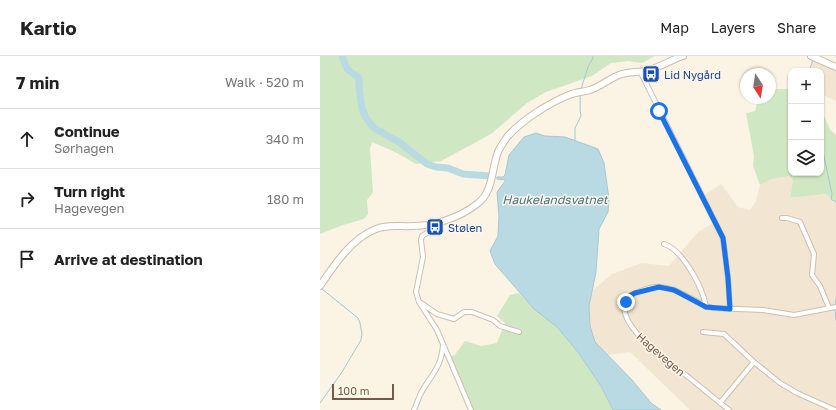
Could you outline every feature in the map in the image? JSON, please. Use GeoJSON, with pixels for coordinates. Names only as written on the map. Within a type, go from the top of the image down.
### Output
{"type":"FeatureCollection","features":[{"type":"Feature","properties":{"kind":"main road"},"geometry":{"type":"LineString","coordinates":[[320,286],[351,246],[371,231],[384,226],[417,226],[433,224],[449,219],[466,211],[484,198],[490,186],[500,148],[509,135],[536,113],[570,94],[596,88],[614,77],[625,73],[650,70],[683,56]]}},
{"type":"Feature","properties":{"kind":"main road"},"geometry":{"type":"LineString","coordinates":[[811,56],[836,67]]}},
{"type":"Feature","properties":{"kind":"street"},"geometry":{"type":"LineString","coordinates":[[640,71],[723,238],[730,309]]}},
{"type":"Feature","properties":{"kind":"street","name":"Hagevegen"},"geometry":{"type":"LineString","coordinates":[[729,410],[643,340],[630,325],[624,310],[626,302],[631,295],[659,287],[674,290],[706,307],[763,310],[794,315],[832,308],[812,275],[814,254],[800,222],[782,218]]}},
{"type":"Feature","properties":{"kind":"street"},"geometry":{"type":"LineString","coordinates":[[433,224],[432,229],[422,236],[423,258],[421,275],[416,292],[419,302],[437,330],[471,410]]}},
{"type":"Feature","properties":{"kind":"street"},"geometry":{"type":"LineString","coordinates":[[664,244],[673,248],[677,252],[691,272],[702,294],[706,307]]}},
{"type":"Feature","properties":{"kind":"street"},"geometry":{"type":"LineString","coordinates":[[419,302],[437,314],[454,319],[464,312],[472,312],[493,320],[500,326],[519,332]]}},
{"type":"Feature","properties":{"kind":"street"},"geometry":{"type":"LineString","coordinates":[[703,332],[724,334],[754,362],[774,378],[789,388],[835,410]]}},
{"type":"Feature","properties":{"kind":"street"},"geometry":{"type":"LineString","coordinates":[[414,410],[420,394],[438,367],[442,356],[443,343]]}},
{"type":"Feature","properties":{"kind":"street"},"geometry":{"type":"LineString","coordinates":[[720,403],[754,362]]}},
{"type":"Feature","properties":{"kind":"shaded area"},"geometry":{"type":"Polygon","coordinates":[[[812,59],[836,69],[836,101],[824,95],[824,68],[810,68],[812,59]]]}},
{"type":"Feature","properties":{"kind":"shaded area"},"geometry":{"type":"Polygon","coordinates":[[[789,176],[793,179],[790,198],[827,194],[836,202],[836,410],[690,410],[630,352],[608,355],[595,342],[590,326],[589,306],[593,290],[612,274],[642,263],[669,266],[698,232],[713,223],[702,197],[721,184],[738,207],[750,210],[756,201],[760,185],[772,179],[789,176]]]}},
{"type":"Feature","properties":{"kind":"green space"},"geometry":{"type":"Polygon","coordinates":[[[320,56],[655,56],[642,63],[628,61],[611,63],[592,76],[546,92],[527,103],[491,134],[441,161],[416,164],[397,153],[372,142],[370,149],[373,192],[367,200],[368,214],[364,219],[320,234],[320,56]]]}},
{"type":"Feature","properties":{"kind":"green space"},"geometry":{"type":"Polygon","coordinates":[[[776,89],[788,89],[789,176],[772,179],[760,185],[753,166],[754,156],[746,113],[755,111],[757,104],[776,104],[776,89]]]}},
{"type":"Feature","properties":{"kind":"green space"},"geometry":{"type":"Polygon","coordinates":[[[824,116],[831,131],[836,135],[836,202],[826,194],[790,198],[793,180],[789,176],[824,176],[824,116]]]}},
{"type":"Feature","properties":{"kind":"green space"},"geometry":{"type":"Polygon","coordinates":[[[519,293],[534,309],[557,327],[578,352],[601,386],[613,410],[469,410],[445,353],[454,356],[465,341],[481,346],[497,343],[505,323],[497,316],[510,295],[519,293]]]}},
{"type":"Feature","properties":{"kind":"water","name":"Haukelandsvatnet"},"geometry":{"type":"Polygon","coordinates":[[[536,133],[545,136],[565,137],[598,149],[604,163],[609,199],[608,212],[599,229],[596,272],[589,306],[590,326],[595,342],[632,380],[651,403],[661,410],[613,410],[601,386],[578,352],[557,327],[534,309],[495,264],[490,251],[498,236],[499,217],[497,192],[506,180],[497,179],[497,177],[503,177],[505,175],[509,155],[524,137],[536,133]]]}},
{"type":"Feature","properties":{"kind":"waterway"},"geometry":{"type":"LineString","coordinates":[[342,56],[347,69],[359,78],[362,109],[366,118],[374,128],[399,142],[427,164],[436,167],[448,168],[463,174],[490,176]]}},
{"type":"Feature","properties":{"kind":"waterway"},"geometry":{"type":"LineString","coordinates":[[581,89],[593,56]]}},
{"type":"Feature","properties":{"kind":"waterway"},"geometry":{"type":"LineString","coordinates":[[810,68],[813,60]]}},
{"type":"Feature","properties":{"kind":"waterway"},"geometry":{"type":"LineString","coordinates":[[575,140],[575,128],[581,116],[580,95]]}},
{"type":"Feature","properties":{"kind":"waterway"},"geometry":{"type":"LineString","coordinates":[[823,140],[822,147],[832,194],[831,199],[836,202]]}},
{"type":"Feature","properties":{"kind":"waterway"},"geometry":{"type":"LineString","coordinates":[[320,403],[342,372],[361,340],[362,334],[358,318],[322,289]]}},
{"type":"Feature","properties":{"kind":"waterway"},"geometry":{"type":"LineString","coordinates":[[835,306],[836,299]]}},
{"type":"Feature","properties":{"kind":"waterway"},"geometry":{"type":"LineString","coordinates":[[835,310],[836,320]]}},
{"type":"Feature","properties":{"kind":"place","name":"Lid Nygård"},"geometry":{"type":"Point","coordinates":[651,74]}},
{"type":"Feature","properties":{"kind":"place","name":"Stølen"},"geometry":{"type":"Point","coordinates":[435,227]}},
{"type":"Feature","properties":{"kind":"route"},"geometry":{"type":"LineString","coordinates":[[626,302],[631,295],[635,293],[659,287],[674,290],[706,307],[730,309],[723,238],[718,225],[699,191],[659,111]]}}]}
